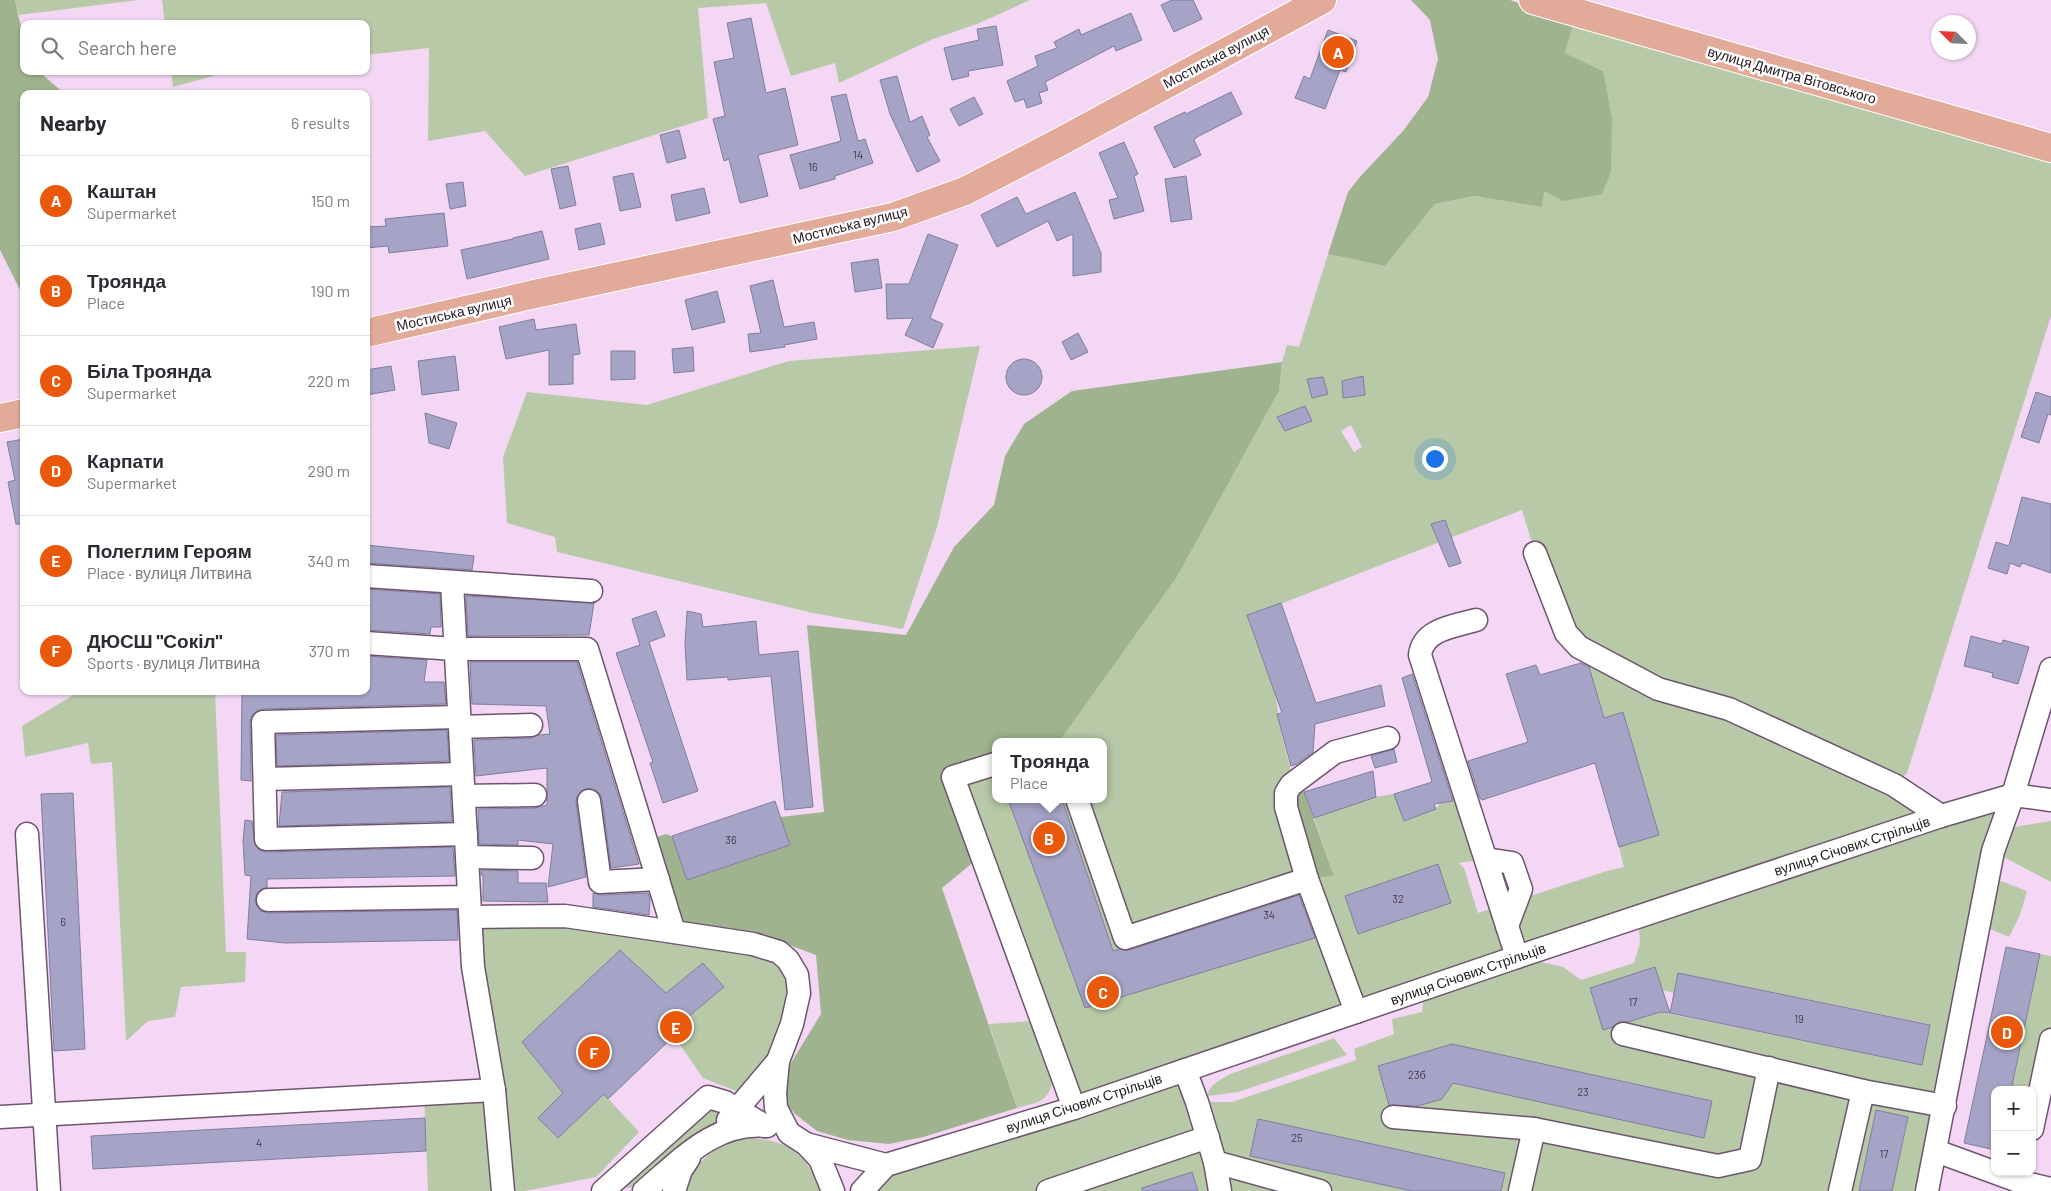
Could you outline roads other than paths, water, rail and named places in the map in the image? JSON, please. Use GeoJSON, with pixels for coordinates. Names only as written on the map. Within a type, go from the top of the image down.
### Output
{"type":"FeatureCollection","features":[{"type":"Feature","properties":{"kind":"main road","name":"Мостиська вулиця"},"geometry":{"type":"LineString","coordinates":[[370,332],[536,294],[893,217],[965,191],[1058,143],[1322,0]]}},
{"type":"Feature","properties":{"kind":"main road","name":"вулиця Дмитра Вітовського"},"geometry":{"type":"LineString","coordinates":[[1533,0],[2051,148]]}},
{"type":"Feature","properties":{"kind":"main road"},"geometry":{"type":"LineString","coordinates":[[0,418],[20,413]]}},
{"type":"Feature","properties":{"kind":"street"},"geometry":{"type":"LineString","coordinates":[[1534,553],[1566,633],[1579,647],[1658,689],[1729,709],[1894,785],[1941,816]]}},
{"type":"Feature","properties":{"kind":"street"},"geometry":{"type":"LineString","coordinates":[[370,576],[591,591]]}},
{"type":"Feature","properties":{"kind":"street"},"geometry":{"type":"LineString","coordinates":[[452,582],[473,966],[494,1090],[503,1191]]}},
{"type":"Feature","properties":{"kind":"street"},"geometry":{"type":"LineString","coordinates":[[1476,620],[1430,635],[1422,644],[1420,655],[1518,957]]}},
{"type":"Feature","properties":{"kind":"street"},"geometry":{"type":"LineString","coordinates":[[370,643],[456,649],[587,649],[674,932]]}},
{"type":"Feature","properties":{"kind":"street"},"geometry":{"type":"LineString","coordinates":[[1927,1191],[1993,851],[2013,795],[2051,669]]}},
{"type":"Feature","properties":{"kind":"street"},"geometry":{"type":"LineString","coordinates":[[466,834],[266,840],[263,722],[460,722],[531,725]]}},
{"type":"Feature","properties":{"kind":"street"},"geometry":{"type":"LineString","coordinates":[[1356,1012],[1307,879],[1286,807],[1285,797],[1288,789],[1294,782],[1335,752],[1388,738]]}},
{"type":"Feature","properties":{"kind":"street"},"geometry":{"type":"LineString","coordinates":[[992,765],[953,777],[1074,1108]]}},
{"type":"Feature","properties":{"kind":"street"},"geometry":{"type":"LineString","coordinates":[[265,779],[462,774]]}},
{"type":"Feature","properties":{"kind":"street"},"geometry":{"type":"LineString","coordinates":[[464,796],[535,795]]}},
{"type":"Feature","properties":{"kind":"street","name":"вулиця Січових Стрільців"},"geometry":{"type":"LineString","coordinates":[[886,1165],[1074,1108],[1941,816],[2013,795],[2051,800]]}},
{"type":"Feature","properties":{"kind":"street"},"geometry":{"type":"LineString","coordinates":[[590,801],[600,882],[658,880]]}},
{"type":"Feature","properties":{"kind":"street"},"geometry":{"type":"LineString","coordinates":[[1078,803],[1125,938],[1307,879]]}},
{"type":"Feature","properties":{"kind":"street"},"geometry":{"type":"LineString","coordinates":[[27,834],[49,1191]]}},
{"type":"Feature","properties":{"kind":"street"},"geometry":{"type":"LineString","coordinates":[[467,857],[532,858]]}},
{"type":"Feature","properties":{"kind":"street"},"geometry":{"type":"LineString","coordinates":[[268,900],[470,907],[565,916],[753,944],[779,952],[788,960],[797,975],[799,993],[792,1024],[778,1061],[775,1093],[776,1108],[798,1139],[820,1160],[833,1191]]}},
{"type":"Feature","properties":{"kind":"street"},"geometry":{"type":"LineString","coordinates":[[1623,1034],[1863,1091],[1945,1106]]}},
{"type":"Feature","properties":{"kind":"street"},"geometry":{"type":"LineString","coordinates":[[2036,1113],[2048,1066],[2051,1040]]}},
{"type":"Feature","properties":{"kind":"street"},"geometry":{"type":"LineString","coordinates":[[644,1191],[716,1134],[778,1061]]}},
{"type":"Feature","properties":{"kind":"street"},"geometry":{"type":"LineString","coordinates":[[1393,1117],[1534,1129],[1718,1166],[1750,1160],[1769,1068]]}},
{"type":"Feature","properties":{"kind":"street"},"geometry":{"type":"LineString","coordinates":[[1185,1070],[1208,1137],[1220,1191]]}},
{"type":"Feature","properties":{"kind":"street"},"geometry":{"type":"LineString","coordinates":[[0,1117],[494,1090]]}},
{"type":"Feature","properties":{"kind":"street"},"geometry":{"type":"LineString","coordinates":[[1840,1191],[1863,1091]]}},
{"type":"Feature","properties":{"kind":"street"},"geometry":{"type":"LineString","coordinates":[[603,1191],[708,1097],[725,1102],[765,1126],[798,1139],[886,1165],[862,1191]]}},
{"type":"Feature","properties":{"kind":"street"},"geometry":{"type":"LineString","coordinates":[[716,1134],[740,1126],[765,1126]]}},
{"type":"Feature","properties":{"kind":"street"},"geometry":{"type":"LineString","coordinates":[[1520,1191],[1534,1129]]}},
{"type":"Feature","properties":{"kind":"street"},"geometry":{"type":"LineString","coordinates":[[1048,1191],[1208,1137]]}},
{"type":"Feature","properties":{"kind":"street"},"geometry":{"type":"LineString","coordinates":[[674,1191],[681,1170],[696,1149]]}},
{"type":"Feature","properties":{"kind":"street"},"geometry":{"type":"LineString","coordinates":[[1936,1151],[2022,1177],[2051,1189]]}},
{"type":"Feature","properties":{"kind":"street"},"geometry":{"type":"LineString","coordinates":[[1215,1162],[1320,1191]]}},
{"type":"Feature","properties":{"kind":"place","name":"Каштан"},"geometry":{"type":"Point","coordinates":[1338,52]}},
{"type":"Feature","properties":{"kind":"place","name":"Троянда"},"geometry":{"type":"Point","coordinates":[1049,838]}},
{"type":"Feature","properties":{"kind":"place","name":"Біла Троянда"},"geometry":{"type":"Point","coordinates":[1103,992]}},
{"type":"Feature","properties":{"kind":"place","name":"Полеглим Героям"},"geometry":{"type":"Point","coordinates":[676,1027]}},
{"type":"Feature","properties":{"kind":"place","name":"Карпати"},"geometry":{"type":"Point","coordinates":[2007,1032]}},
{"type":"Feature","properties":{"kind":"place","name":"ДЮСШ \"Сокіл\""},"geometry":{"type":"Point","coordinates":[594,1052]}}]}
